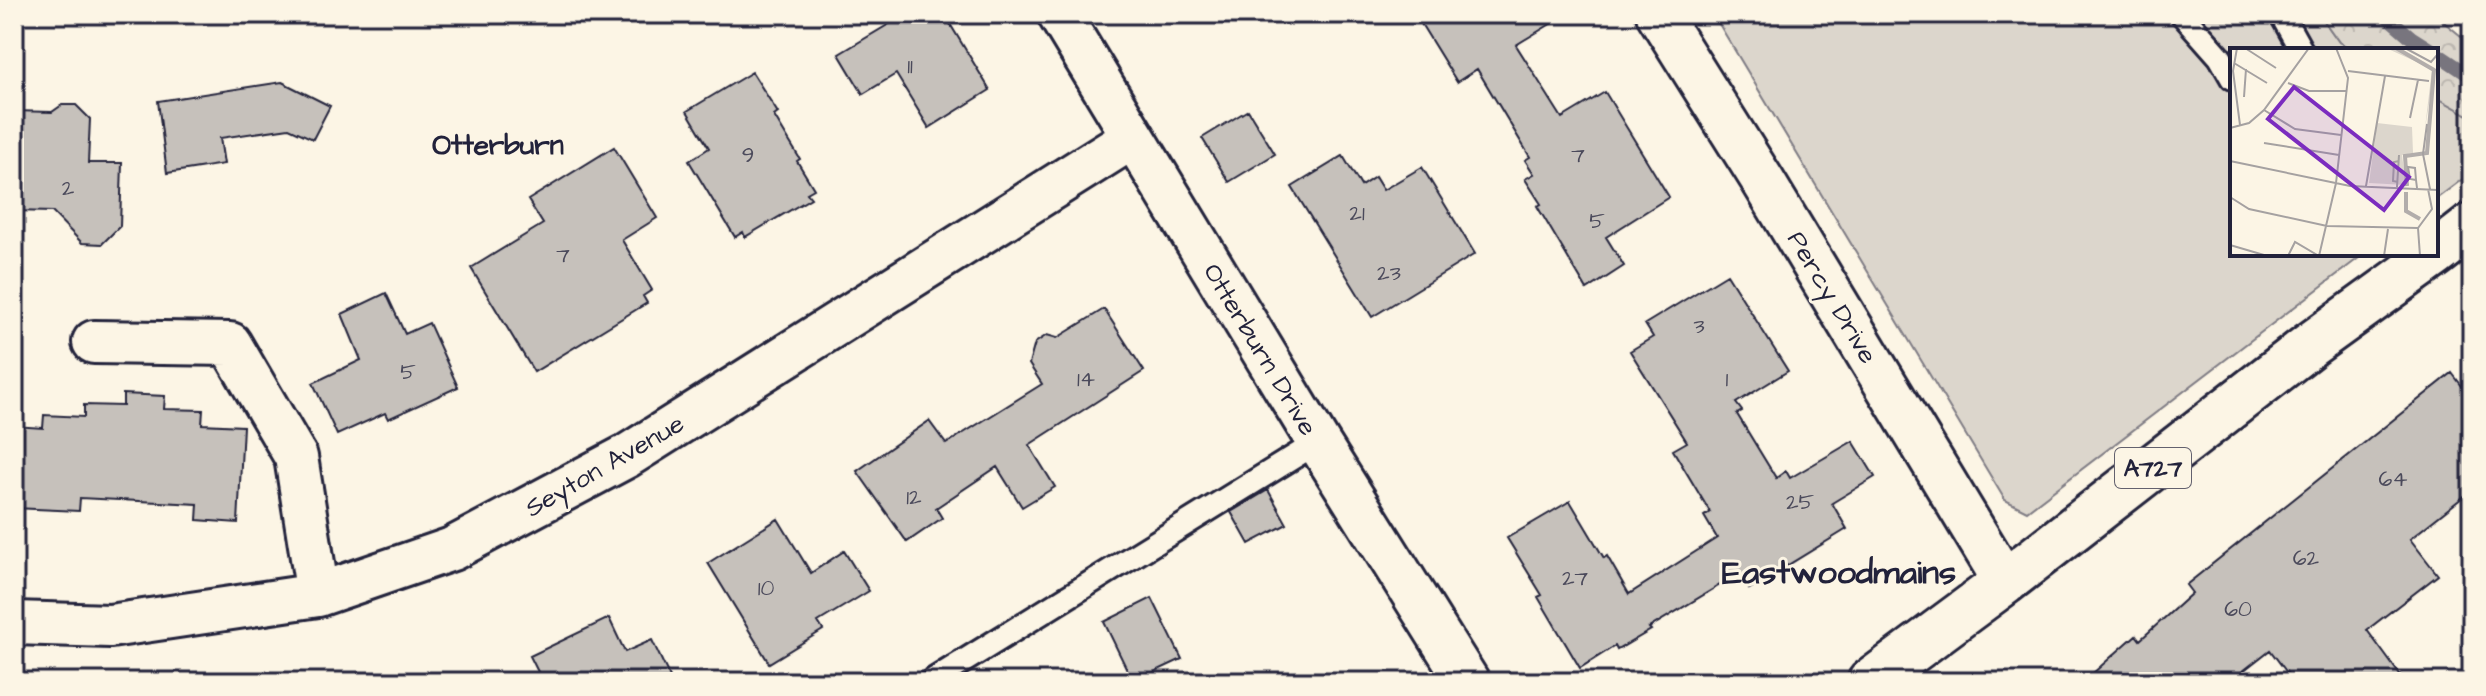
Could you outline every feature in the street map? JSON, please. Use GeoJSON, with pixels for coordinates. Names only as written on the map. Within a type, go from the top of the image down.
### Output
{"type":"FeatureCollection","features":[{"type":"Feature","properties":{"kind":"main road","name":"A727"},"geometry":{"type":"LineString","coordinates":[[2438,250],[2472,226]]}},
{"type":"Feature","properties":{"kind":"main road","name":"A727"},"geometry":{"type":"LineString","coordinates":[[1870,682],[2430,256]]}},
{"type":"Feature","properties":{"kind":"street","name":"Otterburn Drive"},"geometry":{"type":"LineString","coordinates":[[1059,14],[1326,456],[1468,682]]}},
{"type":"Feature","properties":{"kind":"street","name":"Percy Drive"},"geometry":{"type":"LineString","coordinates":[[1658,14],[1771,194],[2005,582]]}},
{"type":"Feature","properties":{"kind":"street","name":"Seyton Avenue"},"geometry":{"type":"LineString","coordinates":[[14,623],[110,626],[318,595],[452,549],[627,456],[1133,137]]}},
{"type":"Feature","properties":{"kind":"street"},"geometry":{"type":"LineString","coordinates":[[94,342],[230,344],[296,457],[318,595]]}},
{"type":"Feature","properties":{"kind":"lane"},"geometry":{"type":"LineString","coordinates":[[2182,14],[2220,57],[2230,74]]}},
{"type":"Feature","properties":{"kind":"lane"},"geometry":{"type":"LineString","coordinates":[[2281,14],[2300,48]]}},
{"type":"Feature","properties":{"kind":"lane"},"geometry":{"type":"LineString","coordinates":[[930,682],[1326,456]]}},
{"type":"Feature","properties":{"kind":"green space"},"geometry":{"type":"Polygon","coordinates":[[[1713,14],[2319,14],[2339,42],[2350,48],[2230,48],[2230,256],[2361,256],[2027,511],[2005,500],[1713,14]]]}},
{"type":"Feature","properties":{"kind":"green space"},"geometry":{"type":"Polygon","coordinates":[[[2319,14],[2434,14],[2472,45],[2472,117],[2438,98],[2438,48],[2350,48],[2339,42],[2319,14]]]}},
{"type":"Feature","properties":{"kind":"green space"},"geometry":{"type":"Polygon","coordinates":[[[2438,98],[2472,117],[2472,172],[2438,198],[2438,98]]]}},
{"type":"Feature","properties":{"kind":"building"},"geometry":{"type":"Polygon","coordinates":[[[906,14],[944,14],[990,90],[929,128],[896,74],[863,94],[839,54],[906,14]]]}},
{"type":"Feature","properties":{"kind":"building"},"geometry":{"type":"Polygon","coordinates":[[[1415,14],[1567,14],[1516,45],[1562,118],[1605,92],[1669,197],[1606,237],[1624,266],[1587,290],[1537,206],[1541,204],[1525,179],[1534,174],[1525,160],[1530,157],[1477,69],[1457,82],[1415,14]]]}},
{"type":"Feature","properties":{"kind":"building"},"geometry":{"type":"Polygon","coordinates":[[[752,72],[778,113],[774,116],[814,189],[807,193],[811,198],[745,237],[743,232],[735,237],[689,161],[709,148],[687,111],[752,72]]]}},
{"type":"Feature","properties":{"kind":"building"},"geometry":{"type":"Polygon","coordinates":[[[282,82],[330,106],[313,139],[289,128],[220,138],[224,164],[167,173],[158,101],[282,82]]]}},
{"type":"Feature","properties":{"kind":"building"},"geometry":{"type":"Polygon","coordinates":[[[62,105],[76,105],[90,119],[88,163],[122,163],[120,226],[102,244],[82,243],[52,212],[14,211],[14,111],[52,112],[62,105]]]}},
{"type":"Feature","properties":{"kind":"building"},"geometry":{"type":"Polygon","coordinates":[[[1248,110],[1275,154],[1229,182],[1202,138],[1248,110]]]}},
{"type":"Feature","properties":{"kind":"building"},"geometry":{"type":"Polygon","coordinates":[[[614,147],[657,218],[622,240],[652,290],[643,296],[647,303],[534,372],[471,268],[543,224],[528,200],[614,147]]]}},
{"type":"Feature","properties":{"kind":"building"},"geometry":{"type":"Polygon","coordinates":[[[1343,156],[1361,186],[1375,177],[1383,190],[1422,167],[1475,254],[1372,317],[1292,187],[1343,156]]]}},
{"type":"Feature","properties":{"kind":"building"},"geometry":{"type":"Polygon","coordinates":[[[1727,274],[1788,371],[1736,403],[1742,411],[1737,414],[1776,478],[1786,471],[1790,478],[1853,441],[1875,477],[1832,503],[1847,529],[1749,589],[1740,573],[1649,628],[1651,630],[1617,650],[1615,646],[1580,668],[1538,597],[1542,595],[1507,538],[1570,501],[1629,594],[1717,538],[1704,516],[1710,512],[1673,450],[1687,442],[1630,351],[1653,337],[1645,324],[1727,274]]]}},
{"type":"Feature","properties":{"kind":"building"},"geometry":{"type":"Polygon","coordinates":[[[386,293],[405,334],[429,323],[458,387],[388,419],[385,413],[337,435],[313,383],[361,360],[342,314],[386,293]]]}},
{"type":"Feature","properties":{"kind":"building"},"geometry":{"type":"Polygon","coordinates":[[[1104,309],[1144,371],[1029,445],[1055,487],[1022,507],[997,467],[936,508],[942,518],[907,542],[857,471],[929,421],[946,444],[1042,384],[1029,364],[1035,343],[1047,335],[1057,338],[1104,309]]]}},
{"type":"Feature","properties":{"kind":"building"},"geometry":{"type":"Polygon","coordinates":[[[2452,373],[2472,399],[2472,490],[2410,539],[2438,575],[2367,630],[2405,682],[2294,682],[2270,650],[2229,682],[2083,682],[2136,635],[2140,640],[2192,593],[2186,585],[2452,373]]]}},
{"type":"Feature","properties":{"kind":"building"},"geometry":{"type":"Polygon","coordinates":[[[123,394],[165,396],[164,409],[203,410],[202,424],[243,426],[238,523],[197,520],[198,504],[80,498],[79,511],[14,508],[14,426],[43,428],[44,415],[84,417],[84,405],[123,406],[123,394]]]}},
{"type":"Feature","properties":{"kind":"building"},"geometry":{"type":"Polygon","coordinates":[[[1268,490],[1287,524],[1249,544],[1231,512],[1268,490]]]}},
{"type":"Feature","properties":{"kind":"building"},"geometry":{"type":"Polygon","coordinates":[[[778,519],[811,573],[844,551],[869,591],[818,622],[823,630],[769,663],[708,563],[778,519]]]}},
{"type":"Feature","properties":{"kind":"building"},"geometry":{"type":"Polygon","coordinates":[[[1152,598],[1182,659],[1133,682],[1104,622],[1152,598]]]}},
{"type":"Feature","properties":{"kind":"building"},"geometry":{"type":"Polygon","coordinates":[[[609,618],[625,652],[652,640],[672,682],[543,682],[530,656],[609,618]]]}},
{"type":"Feature","properties":{"kind":"waterway"},"geometry":{"type":"LineString","coordinates":[[2384,14],[2428,48]]}},
{"type":"Feature","properties":{"kind":"waterway"},"geometry":{"type":"LineString","coordinates":[[2438,54],[2472,77]]}},
{"type":"Feature","properties":{"kind":"district","name":"Otterburn"},"geometry":{"type":"Point","coordinates":[498,144]}},
{"type":"Feature","properties":{"kind":"district","name":"Eastwoodmains"},"geometry":{"type":"Point","coordinates":[1839,571]}}]}
